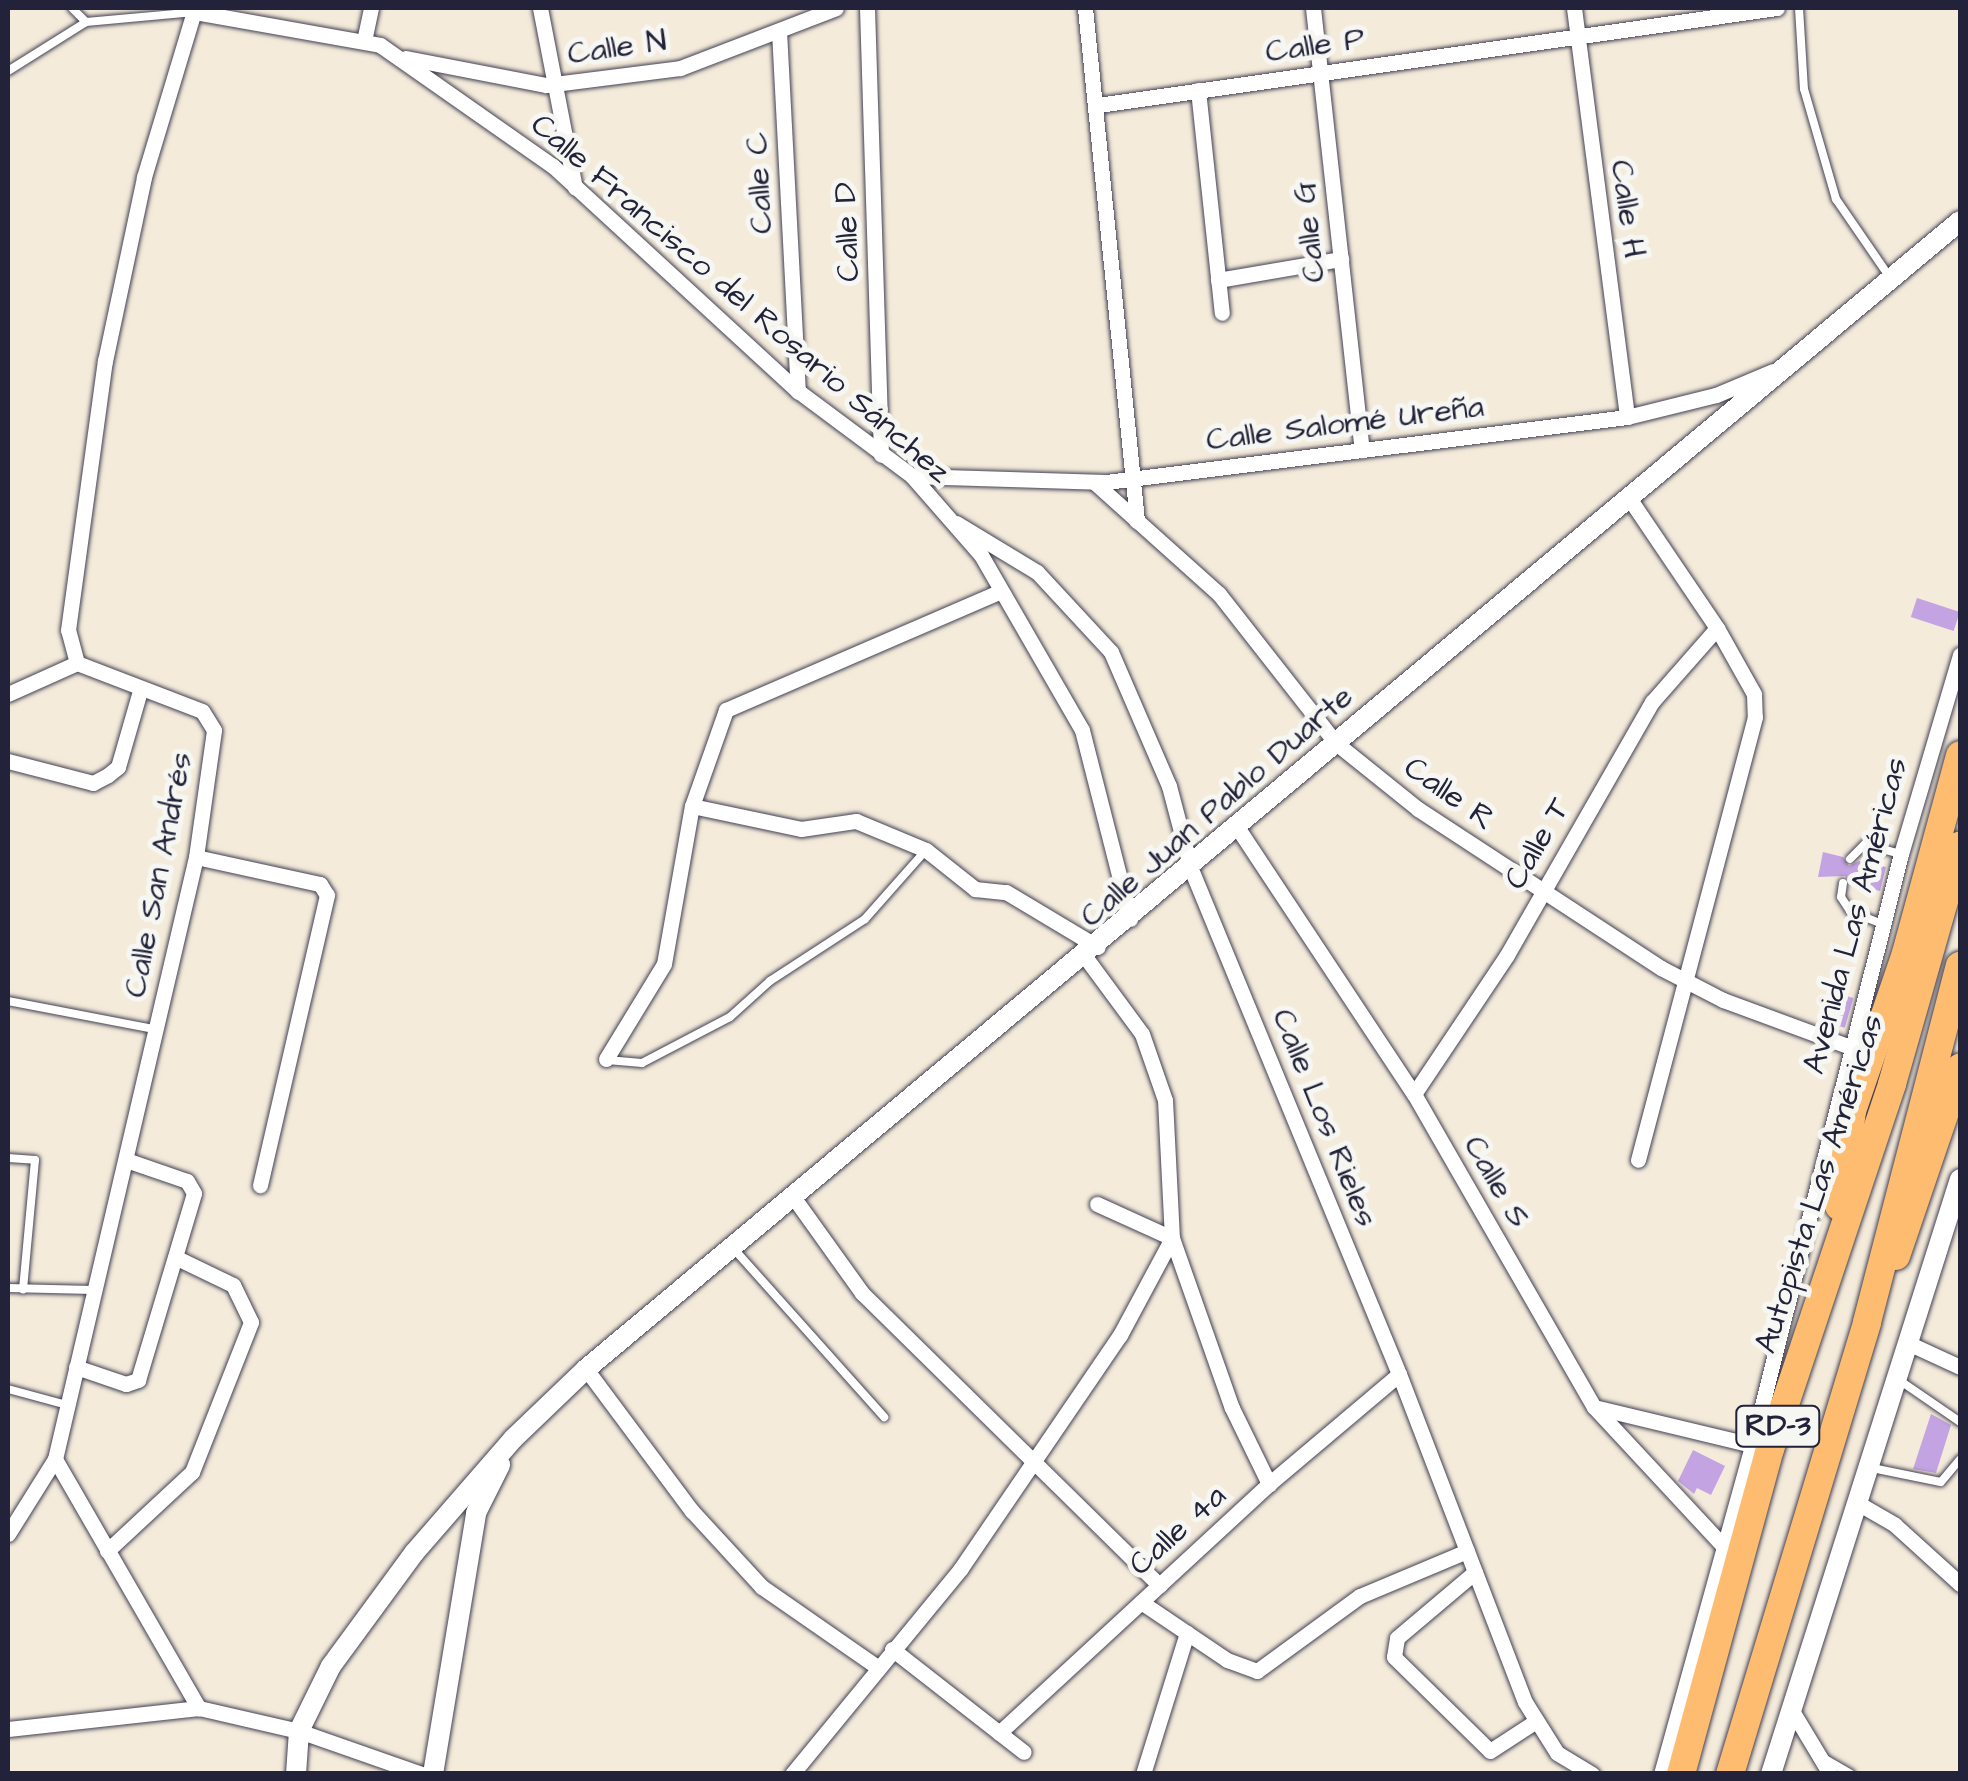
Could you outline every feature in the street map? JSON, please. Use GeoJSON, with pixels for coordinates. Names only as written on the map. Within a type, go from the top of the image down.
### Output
{"type":"FeatureCollection","features":[{"type":"Feature","properties":{"kind":"highway"},"geometry":{"type":"LineString","coordinates":[[1834,1257],[1852,1111],[1906,953],[1960,754]]}},
{"type":"Feature","properties":{"kind":"highway","name":"Autopista Las Américas"},"geometry":{"type":"LineString","coordinates":[[1681,1774],[1761,1447],[1834,1257],[1892,1084],[1960,846]]}},
{"type":"Feature","properties":{"kind":"highway","name":"Autopista Las Américas"},"geometry":{"type":"LineString","coordinates":[[1730,1774],[1867,1322],[1922,1092],[1960,966]]}},
{"type":"Feature","properties":{"kind":"highway"},"geometry":{"type":"LineString","coordinates":[[1867,1322],[1910,1224],[1960,1068]]}},
{"type":"Feature","properties":{"kind":"street"},"geometry":{"type":"LineString","coordinates":[[364,42],[370,8]]}},
{"type":"Feature","properties":{"kind":"street"},"geometry":{"type":"LineString","coordinates":[[540,8],[559,84],[575,188]]}},
{"type":"Feature","properties":{"kind":"street","name":"Calle N"},"geometry":{"type":"LineString","coordinates":[[397,57],[559,84],[680,68],[836,8]]}},
{"type":"Feature","properties":{"kind":"street","name":"Calle D"},"geometry":{"type":"LineString","coordinates":[[867,8],[880,455]]}},
{"type":"Feature","properties":{"kind":"street"},"geometry":{"type":"LineString","coordinates":[[1086,8],[1137,521]]}},
{"type":"Feature","properties":{"kind":"street","name":"Calle G"},"geometry":{"type":"LineString","coordinates":[[1313,8],[1362,450]]}},
{"type":"Feature","properties":{"kind":"street","name":"Calle H"},"geometry":{"type":"LineString","coordinates":[[1574,8],[1627,417]]}},
{"type":"Feature","properties":{"kind":"street","name":"Calle P"},"geometry":{"type":"LineString","coordinates":[[1098,105],[1777,8]]}},
{"type":"Feature","properties":{"kind":"street"},"geometry":{"type":"LineString","coordinates":[[8,694],[77,664],[68,630],[105,361],[144,177],[195,10]]}},
{"type":"Feature","properties":{"kind":"street","name":"Calle Francisco del Rosario Sánchez"},"geometry":{"type":"LineString","coordinates":[[195,10],[364,42],[397,57],[575,188],[798,391],[912,476],[956,523],[1082,730],[1130,919]]}},
{"type":"Feature","properties":{"kind":"street","name":"Calle C"},"geometry":{"type":"LineString","coordinates":[[779,31],[798,391]]}},
{"type":"Feature","properties":{"kind":"street"},"geometry":{"type":"LineString","coordinates":[[1198,90],[1222,313]]}},
{"type":"Feature","properties":{"kind":"street","name":"Calle Juan Pablo Duarte"},"geometry":{"type":"LineString","coordinates":[[296,1774],[299,1731],[331,1666],[414,1553],[512,1439],[586,1370],[1092,953],[1777,370],[1960,221]]}},
{"type":"Feature","properties":{"kind":"street"},"geometry":{"type":"LineString","coordinates":[[1218,280],[1341,259]]}},
{"type":"Feature","properties":{"kind":"street","name":"Calle Salomé Ureña"},"geometry":{"type":"LineString","coordinates":[[912,476],[1094,482],[1134,479],[1627,417],[1716,395],[1777,370]]}},
{"type":"Feature","properties":{"kind":"street","name":"Calle R"},"geometry":{"type":"LineString","coordinates":[[1094,482],[1220,594],[1336,743],[1418,809],[1684,980],[1850,1047]]}},
{"type":"Feature","properties":{"kind":"street"},"geometry":{"type":"LineString","coordinates":[[1629,498],[1717,628],[1754,694],[1755,717],[1638,1160]]}},
{"type":"Feature","properties":{"kind":"street","name":"Calle Los Rieles"},"geometry":{"type":"LineString","coordinates":[[956,523],[1038,572],[1111,652],[1169,786],[1190,869],[1400,1374],[1536,1721],[1557,1753],[1592,1774]]}},
{"type":"Feature","properties":{"kind":"street"},"geometry":{"type":"LineString","coordinates":[[606,1059],[664,964],[692,806],[730,706],[999,592]]}},
{"type":"Feature","properties":{"kind":"street","name":"Calle T"},"geometry":{"type":"LineString","coordinates":[[1414,1094],[1543,890],[1652,702],[1717,628]]}},
{"type":"Feature","properties":{"kind":"street","name":"Avenida Las Américas"},"geometry":{"type":"LineString","coordinates":[[1661,1774],[1723,1546],[1761,1447],[1850,1047],[1901,854],[1960,655]]}},
{"type":"Feature","properties":{"kind":"street","name":"Calle San Andrés"},"geometry":{"type":"LineString","coordinates":[[8,1534],[55,1459],[98,1290],[196,856],[212,719],[77,664]]}},
{"type":"Feature","properties":{"kind":"street"},"geometry":{"type":"LineString","coordinates":[[8,761],[93,783],[108,775],[118,767],[140,690]]}},
{"type":"Feature","properties":{"kind":"street"},"geometry":{"type":"LineString","coordinates":[[692,806],[801,829],[856,821],[926,850],[975,890],[1006,892],[1092,953],[1142,1034],[1165,1100],[1172,1238],[1232,1408],[1269,1484]]}},
{"type":"Feature","properties":{"kind":"street","name":"Calle S"},"geometry":{"type":"LineString","coordinates":[[1238,830],[1414,1094],[1594,1407],[1723,1546]]}},
{"type":"Feature","properties":{"kind":"street"},"geometry":{"type":"LineString","coordinates":[[196,856],[320,884],[327,895],[260,1185]]}},
{"type":"Feature","properties":{"kind":"street"},"geometry":{"type":"LineString","coordinates":[[76,1368],[126,1384],[138,1380],[175,1257],[192,1186],[129,1161]]}},
{"type":"Feature","properties":{"kind":"street"},"geometry":{"type":"LineString","coordinates":[[1771,1774],[1861,1505],[1960,1179]]}},
{"type":"Feature","properties":{"kind":"street"},"geometry":{"type":"LineString","coordinates":[[794,1198],[862,1292],[1159,1586]]}},
{"type":"Feature","properties":{"kind":"street"},"geometry":{"type":"LineString","coordinates":[[1097,1204],[1172,1238]]}},
{"type":"Feature","properties":{"kind":"street"},"geometry":{"type":"LineString","coordinates":[[792,1774],[962,1568],[1120,1335],[1172,1238]]}},
{"type":"Feature","properties":{"kind":"street"},"geometry":{"type":"LineString","coordinates":[[106,1551],[192,1472],[251,1322],[233,1285],[175,1257]]}},
{"type":"Feature","properties":{"kind":"street"},"geometry":{"type":"LineString","coordinates":[[1910,1344],[1960,1367]]}},
{"type":"Feature","properties":{"kind":"street"},"geometry":{"type":"LineString","coordinates":[[586,1370],[692,1511],[762,1587],[878,1667]]}},
{"type":"Feature","properties":{"kind":"street","name":"Calle 4a"},"geometry":{"type":"LineString","coordinates":[[999,1733],[1269,1484],[1400,1374]]}},
{"type":"Feature","properties":{"kind":"street"},"geometry":{"type":"LineString","coordinates":[[1594,1407],[1761,1447]]}},
{"type":"Feature","properties":{"kind":"street","name":"Calle Juan Pablo Duarte"},"geometry":{"type":"LineString","coordinates":[[433,1774],[476,1513],[512,1439]]}},
{"type":"Feature","properties":{"kind":"street"},"geometry":{"type":"LineString","coordinates":[[55,1459],[199,1708]]}},
{"type":"Feature","properties":{"kind":"street"},"geometry":{"type":"LineString","coordinates":[[1861,1505],[1895,1525],[1960,1584]]}},
{"type":"Feature","properties":{"kind":"street"},"geometry":{"type":"LineString","coordinates":[[1141,1602],[1187,1634],[1257,1672],[1360,1596],[1467,1551]]}},
{"type":"Feature","properties":{"kind":"street"},"geometry":{"type":"LineString","coordinates":[[1475,1572],[1397,1638],[1394,1656],[1490,1751],[1536,1721]]}},
{"type":"Feature","properties":{"kind":"street"},"geometry":{"type":"LineString","coordinates":[[1143,1774],[1187,1634]]}},
{"type":"Feature","properties":{"kind":"street"},"geometry":{"type":"LineString","coordinates":[[892,1649],[1024,1752]]}},
{"type":"Feature","properties":{"kind":"street"},"geometry":{"type":"LineString","coordinates":[[8,1729],[199,1708],[299,1731],[422,1774]]}},
{"type":"Feature","properties":{"kind":"street"},"geometry":{"type":"LineString","coordinates":[[1791,1709],[1828,1766]]}},
{"type":"Feature","properties":{"kind":"lane"},"geometry":{"type":"LineString","coordinates":[[72,8],[86,22]]}},
{"type":"Feature","properties":{"kind":"lane"},"geometry":{"type":"LineString","coordinates":[[1800,8],[1804,89],[1836,199],[1890,277]]}},
{"type":"Feature","properties":{"kind":"lane"},"geometry":{"type":"LineString","coordinates":[[8,72],[86,22],[195,10]]}},
{"type":"Feature","properties":{"kind":"lane"},"geometry":{"type":"LineString","coordinates":[[1850,859],[1866,844],[1901,854]]}},
{"type":"Feature","properties":{"kind":"lane"},"geometry":{"type":"LineString","coordinates":[[606,1059],[642,1063],[730,1018],[791,966],[857,926],[926,850]]}},
{"type":"Feature","properties":{"kind":"lane"},"geometry":{"type":"LineString","coordinates":[[1843,883],[1841,897],[1850,911],[1884,925]]}},
{"type":"Feature","properties":{"kind":"lane"},"geometry":{"type":"LineString","coordinates":[[8,1001],[158,1030]]}},
{"type":"Feature","properties":{"kind":"lane"},"geometry":{"type":"LineString","coordinates":[[8,1158],[35,1160],[24,1288]]}},
{"type":"Feature","properties":{"kind":"lane"},"geometry":{"type":"LineString","coordinates":[[733,1248],[884,1417]]}},
{"type":"Feature","properties":{"kind":"lane"},"geometry":{"type":"LineString","coordinates":[[8,1288],[98,1290]]}},
{"type":"Feature","properties":{"kind":"lane"},"geometry":{"type":"LineString","coordinates":[[1899,1380],[1960,1422]]}},
{"type":"Feature","properties":{"kind":"lane"},"geometry":{"type":"LineString","coordinates":[[8,1389],[67,1404]]}},
{"type":"Feature","properties":{"kind":"lane"},"geometry":{"type":"LineString","coordinates":[[1872,1468],[1941,1482],[1960,1460]]}},
{"type":"Feature","properties":{"kind":"lane"},"geometry":{"type":"LineString","coordinates":[[1828,1766],[1851,1774]]}},
{"type":"Feature","properties":{"kind":"building"},"geometry":{"type":"Polygon","coordinates":[[[1917,598],[1960,612],[1954,631],[1911,617],[1917,598]]]}},
{"type":"Feature","properties":{"kind":"building"},"geometry":{"type":"Polygon","coordinates":[[[1823,852],[1843,857],[1849,866],[1859,861],[1886,867],[1880,891],[1850,884],[1845,876],[1818,877],[1823,852]]]}},
{"type":"Feature","properties":{"kind":"building"},"geometry":{"type":"Polygon","coordinates":[[[1836,993],[1853,998],[1845,1028],[1827,1023],[1836,993]]]}},
{"type":"Feature","properties":{"kind":"building"},"geometry":{"type":"Polygon","coordinates":[[[1931,1414],[1951,1425],[1936,1473],[1913,1469],[1931,1414]]]}},
{"type":"Feature","properties":{"kind":"building"},"geometry":{"type":"Polygon","coordinates":[[[1693,1450],[1725,1466],[1711,1495],[1697,1488],[1694,1494],[1678,1481],[1693,1450]]]}}]}
